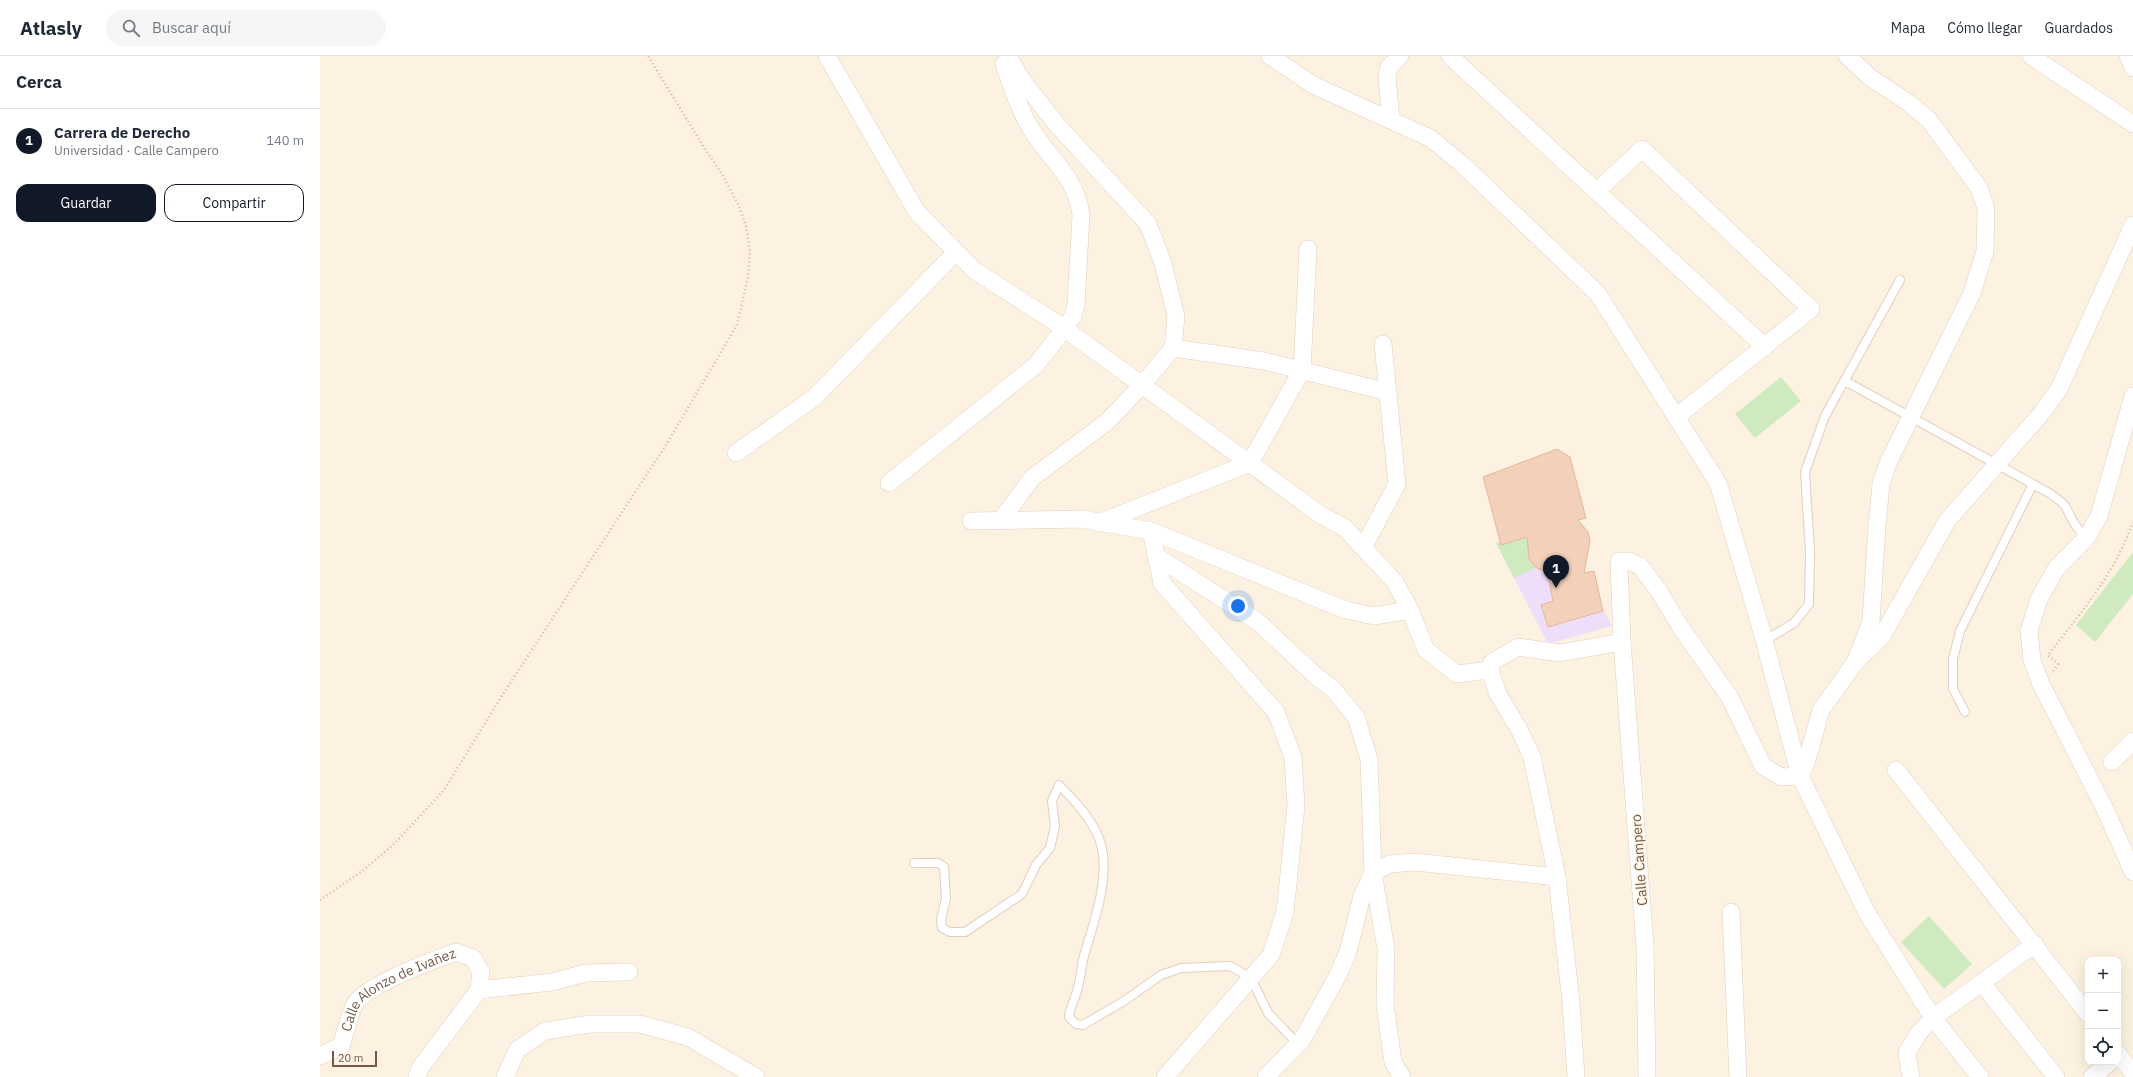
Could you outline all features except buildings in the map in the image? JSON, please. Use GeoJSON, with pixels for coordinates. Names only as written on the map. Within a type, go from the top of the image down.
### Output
{"type":"FeatureCollection","features":[{"type":"Feature","properties":{"kind":"street"},"geometry":{"type":"LineString","coordinates":[[827,56],[916,212],[974,271],[1064,329],[1318,513],[1344,528],[1395,582],[1410,610],[1426,650],[1440,662],[1457,674],[1490,670]]}},
{"type":"Feature","properties":{"kind":"street"},"geometry":{"type":"LineString","coordinates":[[889,483],[1036,365],[1073,316],[1076,305],[1082,215],[1080,201],[1074,185],[1032,130],[1018,107],[1002,56]]}},
{"type":"Feature","properties":{"kind":"street"},"geometry":{"type":"LineString","coordinates":[[1001,520],[1032,478],[1108,421],[1174,348],[1176,316],[1163,263],[1148,224],[1058,126],[1021,79],[1008,56]]}},
{"type":"Feature","properties":{"kind":"street"},"geometry":{"type":"LineString","coordinates":[[1270,56],[1313,85],[1430,138],[1463,165],[1598,294],[1718,483],[1764,641],[1800,776],[1867,913],[1933,1018],[1980,1077]]}},
{"type":"Feature","properties":{"kind":"street"},"geometry":{"type":"LineString","coordinates":[[1391,120],[1387,77],[1389,66],[1400,56]]}},
{"type":"Feature","properties":{"kind":"street"},"geometry":{"type":"LineString","coordinates":[[1450,56],[1765,347]]}},
{"type":"Feature","properties":{"kind":"street"},"geometry":{"type":"LineString","coordinates":[[1847,56],[1871,78],[1909,103],[1929,120],[1979,188],[1986,208],[1985,250],[1972,293],[1888,463],[1881,484],[1876,526],[1871,621],[1856,661]]}},
{"type":"Feature","properties":{"kind":"street"},"geometry":{"type":"LineString","coordinates":[[2031,56],[2133,124]]}},
{"type":"Feature","properties":{"kind":"street"},"geometry":{"type":"LineString","coordinates":[[2128,56],[2133,68]]}},
{"type":"Feature","properties":{"kind":"street"},"geometry":{"type":"LineString","coordinates":[[1596,191],[1642,149],[1811,309],[1676,417]]}},
{"type":"Feature","properties":{"kind":"street"},"geometry":{"type":"LineString","coordinates":[[1800,776],[1807,760],[1822,710],[1856,661],[1882,636],[1947,521],[2041,414],[2059,388],[2133,225]]}},
{"type":"Feature","properties":{"kind":"street"},"geometry":{"type":"LineString","coordinates":[[1100,522],[1250,463],[1302,370],[1308,250]]}},
{"type":"Feature","properties":{"kind":"street"},"geometry":{"type":"LineString","coordinates":[[736,453],[815,397],[956,252]]}},
{"type":"Feature","properties":{"kind":"street"},"geometry":{"type":"LineString","coordinates":[[1363,548],[1397,484],[1384,344]]}},
{"type":"Feature","properties":{"kind":"street"},"geometry":{"type":"LineString","coordinates":[[1174,348],[1264,361],[1388,392]]}},
{"type":"Feature","properties":{"kind":"street"},"geometry":{"type":"LineString","coordinates":[[2133,396],[2099,516],[2087,536],[2056,568],[2039,599],[2029,631],[2032,660],[2041,684],[2104,807],[2133,872]]}},
{"type":"Feature","properties":{"kind":"street"},"geometry":{"type":"LineString","coordinates":[[971,521],[1081,519],[1150,531],[1346,610],[1374,616],[1410,610]]}},
{"type":"Feature","properties":{"kind":"street"},"geometry":{"type":"LineString","coordinates":[[1150,531],[1162,583],[1276,712],[1293,756],[1296,806],[1285,912],[1271,955],[1165,1077]]}},
{"type":"Feature","properties":{"kind":"street"},"geometry":{"type":"LineString","coordinates":[[1156,556],[1257,621],[1318,678],[1332,688],[1356,717],[1369,759],[1373,873],[1386,949],[1385,1004],[1393,1062],[1402,1077]]}},
{"type":"Feature","properties":{"kind":"street","name":"Calle Campero"},"geometry":{"type":"LineString","coordinates":[[1647,1077],[1645,946],[1622,642],[1619,562],[1629,561],[1640,566],[1659,590],[1681,628],[1729,696],[1764,766],[1781,777],[1800,776]]}},
{"type":"Feature","properties":{"kind":"street"},"geometry":{"type":"LineString","coordinates":[[1576,1077],[1571,1002],[1557,877],[1532,757],[1519,729],[1498,694],[1490,670],[1492,662],[1518,647],[1560,654],[1622,642]]}},
{"type":"Feature","properties":{"kind":"street"},"geometry":{"type":"LineString","coordinates":[[2112,762],[2133,741]]}},
{"type":"Feature","properties":{"kind":"street"},"geometry":{"type":"LineString","coordinates":[[1896,770],[2085,1010]]}},
{"type":"Feature","properties":{"kind":"street"},"geometry":{"type":"LineString","coordinates":[[1266,1077],[1302,1040],[1338,975],[1348,952],[1362,896],[1373,873],[1390,864],[1415,862],[1557,877]]}},
{"type":"Feature","properties":{"kind":"street"},"geometry":{"type":"LineString","coordinates":[[1731,912],[1738,1077]]}},
{"type":"Feature","properties":{"kind":"street"},"geometry":{"type":"LineString","coordinates":[[1910,1077],[1907,1053],[1918,1034],[1933,1018],[2034,944]]}},
{"type":"Feature","properties":{"kind":"street","name":"Calle Alonzo de Ivañez"},"geometry":{"type":"LineString","coordinates":[[320,1056],[341,1046],[357,1000],[381,985],[439,958],[456,952],[473,958],[481,972],[479,990]]}},
{"type":"Feature","properties":{"kind":"street"},"geometry":{"type":"LineString","coordinates":[[417,1077],[420,1068],[479,990],[552,982],[586,973],[608,971],[629,972]]}},
{"type":"Feature","properties":{"kind":"street"},"geometry":{"type":"LineString","coordinates":[[1982,983],[2056,1077]]}},
{"type":"Feature","properties":{"kind":"street"},"geometry":{"type":"LineString","coordinates":[[504,1077],[516,1050],[545,1030],[590,1024],[640,1024],[688,1036],[756,1077]]}},
{"type":"Feature","properties":{"kind":"street"},"geometry":{"type":"LineString","coordinates":[[2121,1062],[2133,1073]]}},
{"type":"Feature","properties":{"kind":"street"},"geometry":{"type":"LineString","coordinates":[[2092,1077],[2106,1065]]}},
{"type":"Feature","properties":{"kind":"lane"},"geometry":{"type":"LineString","coordinates":[[1764,641],[1794,622],[1809,604],[1810,552],[1805,472],[1825,416],[1900,280]]}},
{"type":"Feature","properties":{"kind":"lane"},"geometry":{"type":"LineString","coordinates":[[1845,381],[2051,494],[2064,505],[2077,528],[2087,536]]}},
{"type":"Feature","properties":{"kind":"lane"},"geometry":{"type":"LineString","coordinates":[[1965,712],[1953,689],[1953,659],[1960,631],[2033,484]]}},
{"type":"Feature","properties":{"kind":"lane"},"geometry":{"type":"LineString","coordinates":[[914,863],[938,864],[944,867],[946,898],[941,920],[942,928],[950,932],[965,932],[1022,894],[1036,866],[1050,848],[1056,826],[1052,801],[1059,785],[1086,815],[1099,839],[1103,868],[1100,897],[1084,956],[1077,991],[1070,1007],[1069,1017],[1076,1024],[1083,1025],[1124,1001],[1161,975],[1181,968],[1230,966],[1251,978],[1268,1013],[1298,1044]]}},
{"type":"Feature","properties":{"kind":"path"},"geometry":{"type":"LineString","coordinates":[[320,900],[361,872],[393,845],[444,790],[504,694],[666,445],[737,325],[748,277],[750,253],[746,226],[739,206],[648,56]]}},
{"type":"Feature","properties":{"kind":"path"},"geometry":{"type":"LineString","coordinates":[[2041,684],[2058,664],[2048,655],[2109,575],[2125,544],[2133,522]]}},
{"type":"Feature","properties":{"kind":"shaded area"},"geometry":{"type":"Polygon","coordinates":[[[1496,543],[1571,551],[1612,626],[1548,644],[1496,543]]]}},
{"type":"Feature","properties":{"kind":"green space"},"geometry":{"type":"Polygon","coordinates":[[[1781,377],[1801,401],[1755,438],[1735,414],[1781,377]]]}},
{"type":"Feature","properties":{"kind":"green space"},"geometry":{"type":"Polygon","coordinates":[[[1554,514],[1571,551],[1514,578],[1496,543],[1554,514]]]}},
{"type":"Feature","properties":{"kind":"green space"},"geometry":{"type":"Polygon","coordinates":[[[2133,552],[2133,594],[2095,642],[2076,625],[2133,552]]]}},
{"type":"Feature","properties":{"kind":"green space"},"geometry":{"type":"Polygon","coordinates":[[[1929,916],[1972,964],[1944,989],[1901,942],[1929,916]]]}},
{"type":"Feature","properties":{"kind":"place","name":"Carrera de Derecho"},"geometry":{"type":"Point","coordinates":[1556,588]}}]}
